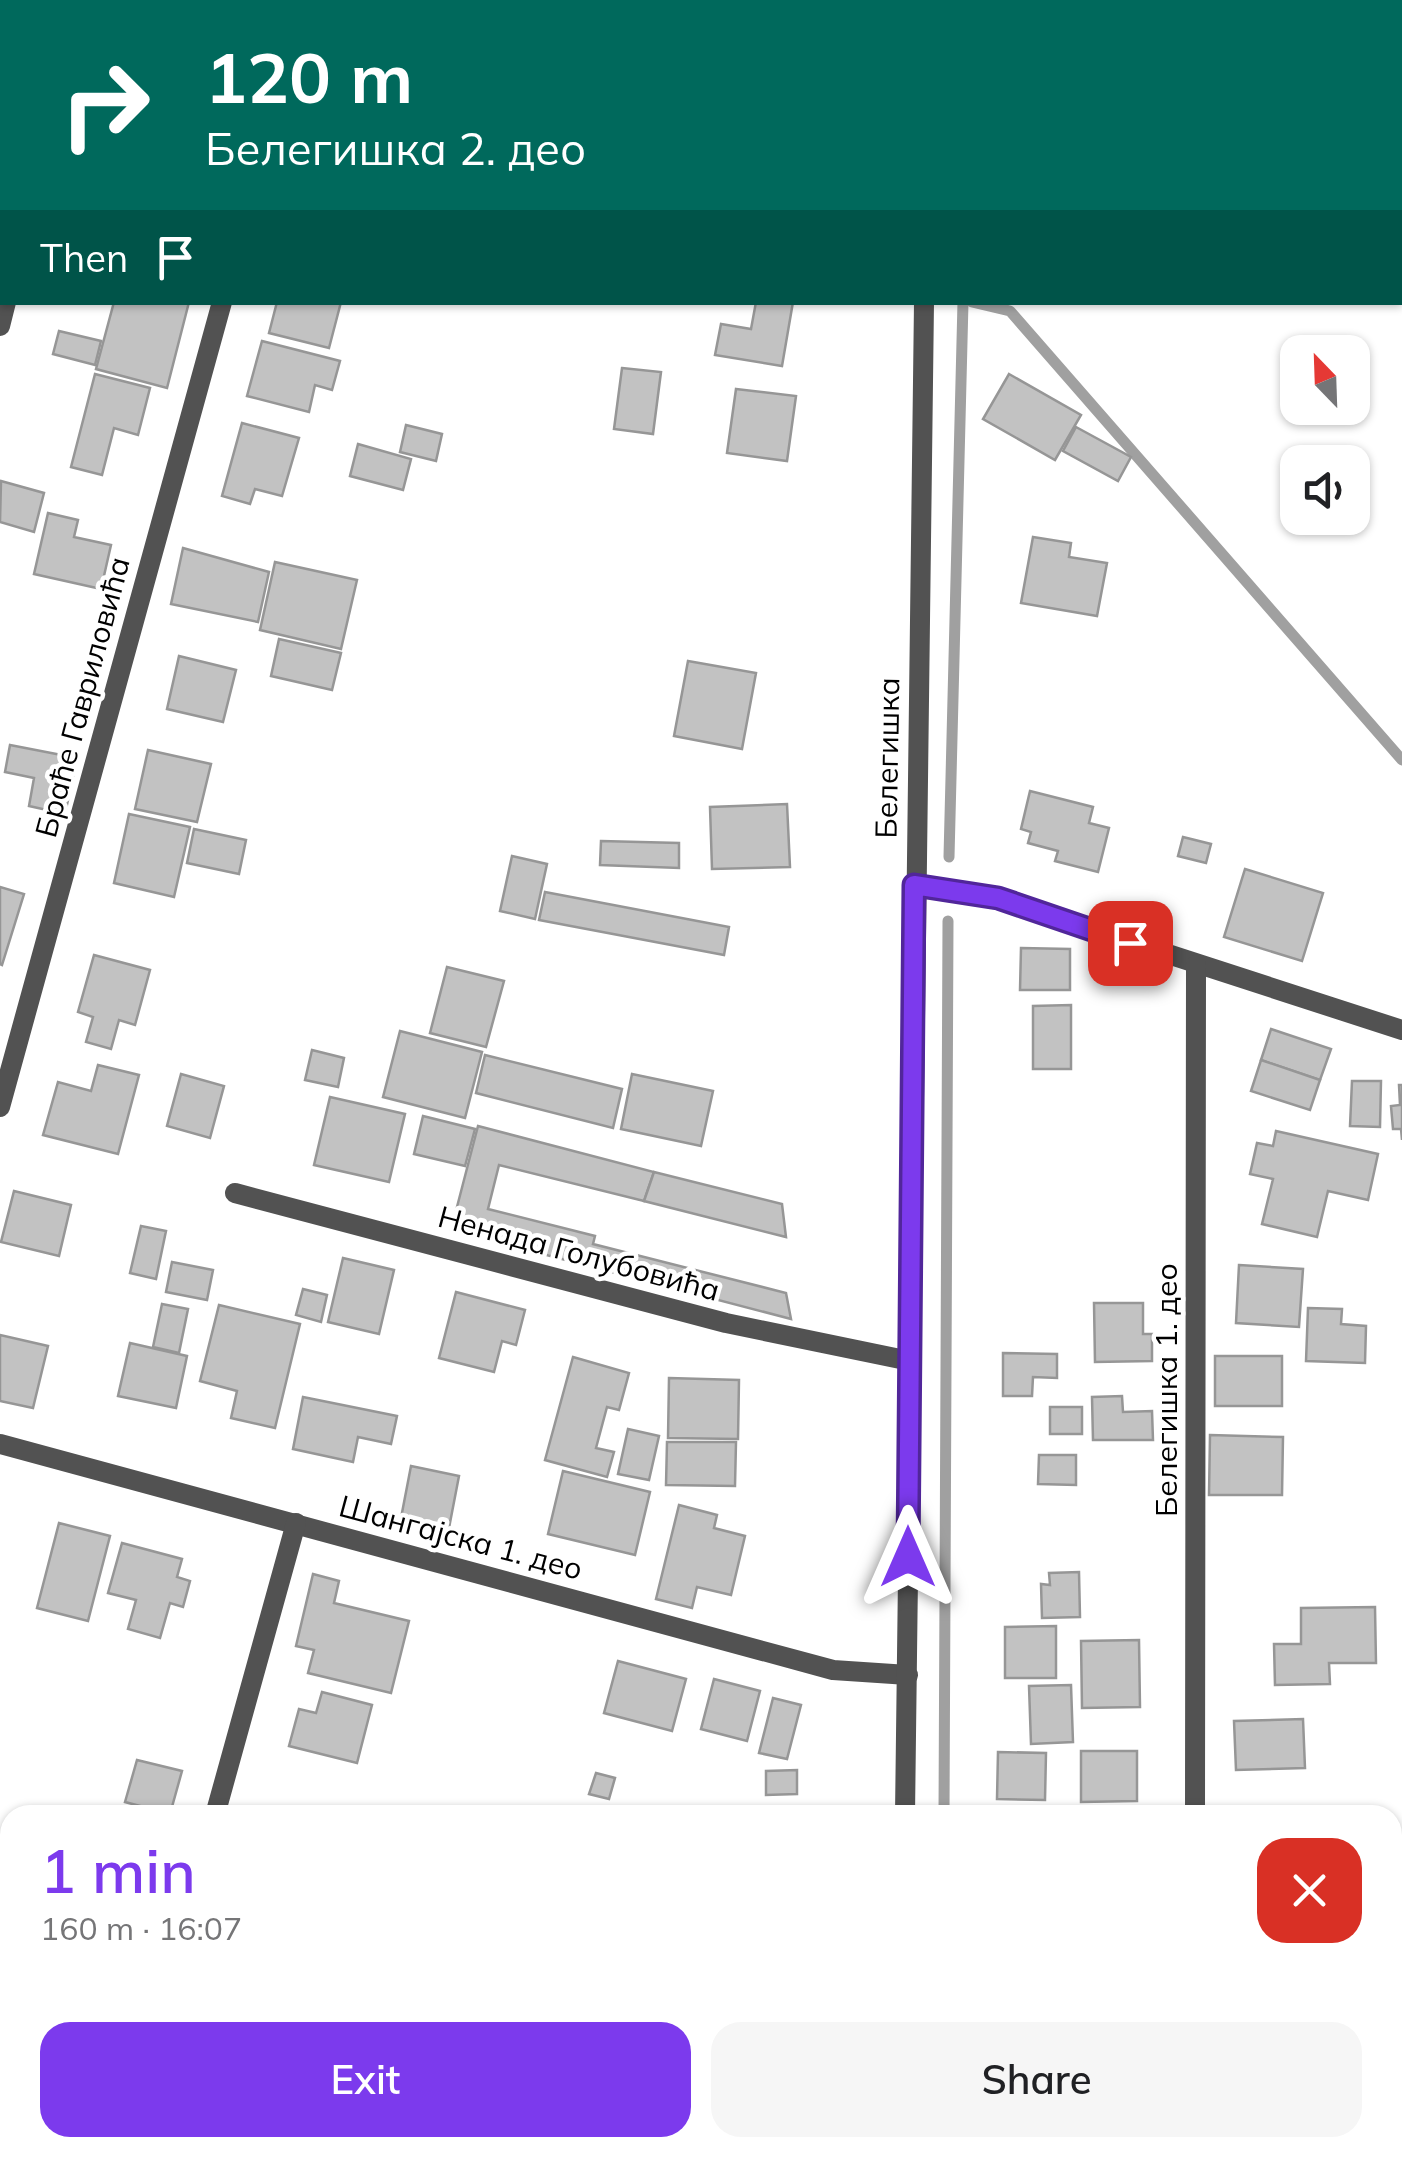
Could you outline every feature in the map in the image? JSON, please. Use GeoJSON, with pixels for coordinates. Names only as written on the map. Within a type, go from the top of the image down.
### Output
{"type":"FeatureCollection","features":[{"type":"Feature","properties":{"kind":"street","name":"Браће Гавриловића"},"geometry":{"type":"LineString","coordinates":[[0,1106],[221,305]]}},
{"type":"Feature","properties":{"kind":"street","name":"Белегишка"},"geometry":{"type":"LineString","coordinates":[[905,1805],[924,305]]}},
{"type":"Feature","properties":{"kind":"street"},"geometry":{"type":"LineString","coordinates":[[914,885],[998,898],[1402,1030]]}},
{"type":"Feature","properties":{"kind":"street","name":"Белегишка 1. део"},"geometry":{"type":"LineString","coordinates":[[1194,1805],[1196,965]]}},
{"type":"Feature","properties":{"kind":"street","name":"Ненада Голубовића"},"geometry":{"type":"LineString","coordinates":[[235,1194],[726,1323],[910,1361]]}},
{"type":"Feature","properties":{"kind":"street","name":"Шангајска 1. део"},"geometry":{"type":"LineString","coordinates":[[0,1444],[832,1670],[908,1675]]}},
{"type":"Feature","properties":{"kind":"street"},"geometry":{"type":"LineString","coordinates":[[217,1805],[296,1523]]}},
{"type":"Feature","properties":{"kind":"building"},"geometry":{"type":"Polygon","coordinates":[[[113,305],[188,305],[167,388],[96,369],[113,305]]]}},
{"type":"Feature","properties":{"kind":"building"},"geometry":{"type":"Polygon","coordinates":[[[276,305],[340,305],[329,348],[269,333],[276,305]]]}},
{"type":"Feature","properties":{"kind":"building"},"geometry":{"type":"Polygon","coordinates":[[[755,305],[792,305],[782,366],[715,355],[721,324],[751,329],[755,305]]]}},
{"type":"Feature","properties":{"kind":"building"},"geometry":{"type":"Polygon","coordinates":[[[59,331],[101,341],[95,365],[53,354],[59,331]]]}},
{"type":"Feature","properties":{"kind":"building"},"geometry":{"type":"Polygon","coordinates":[[[262,341],[340,361],[332,390],[315,385],[309,412],[247,396],[262,341]]]}},
{"type":"Feature","properties":{"kind":"building"},"geometry":{"type":"Polygon","coordinates":[[[622,368],[661,372],[653,434],[614,429],[622,368]]]}},
{"type":"Feature","properties":{"kind":"building"},"geometry":{"type":"Polygon","coordinates":[[[95,374],[150,388],[138,435],[114,428],[102,475],[71,467],[95,374]]]}},
{"type":"Feature","properties":{"kind":"building"},"geometry":{"type":"Polygon","coordinates":[[[1009,374],[1081,415],[1055,460],[983,419],[1009,374]]]}},
{"type":"Feature","properties":{"kind":"building"},"geometry":{"type":"Polygon","coordinates":[[[736,389],[796,396],[787,461],[727,453],[736,389]]]}},
{"type":"Feature","properties":{"kind":"building"},"geometry":{"type":"Polygon","coordinates":[[[242,423],[299,438],[282,496],[255,489],[250,504],[222,496],[242,423]]]}},
{"type":"Feature","properties":{"kind":"building"},"geometry":{"type":"Polygon","coordinates":[[[406,425],[442,434],[436,461],[400,452],[406,425]]]}},
{"type":"Feature","properties":{"kind":"building"},"geometry":{"type":"Polygon","coordinates":[[[1076,427],[1131,457],[1118,481],[1063,451],[1076,427]]]}},
{"type":"Feature","properties":{"kind":"building"},"geometry":{"type":"Polygon","coordinates":[[[358,444],[411,459],[403,490],[350,476],[358,444]]]}},
{"type":"Feature","properties":{"kind":"building"},"geometry":{"type":"Polygon","coordinates":[[[1,481],[44,493],[34,532],[0,522],[1,481]]]}},
{"type":"Feature","properties":{"kind":"building"},"geometry":{"type":"Polygon","coordinates":[[[48,513],[78,520],[74,537],[111,545],[101,589],[34,574],[48,513]]]}},
{"type":"Feature","properties":{"kind":"building"},"geometry":{"type":"Polygon","coordinates":[[[1033,537],[1071,543],[1069,557],[1107,563],[1097,616],[1021,603],[1033,537]]]}},
{"type":"Feature","properties":{"kind":"building"},"geometry":{"type":"Polygon","coordinates":[[[183,548],[269,572],[258,622],[171,604],[183,548]]]}},
{"type":"Feature","properties":{"kind":"building"},"geometry":{"type":"Polygon","coordinates":[[[275,562],[357,580],[341,649],[260,630],[275,562]]]}},
{"type":"Feature","properties":{"kind":"building"},"geometry":{"type":"Polygon","coordinates":[[[279,639],[341,653],[332,690],[271,676],[279,639]]]}},
{"type":"Feature","properties":{"kind":"building"},"geometry":{"type":"Polygon","coordinates":[[[179,656],[236,670],[223,722],[167,709],[179,656]]]}},
{"type":"Feature","properties":{"kind":"building"},"geometry":{"type":"Polygon","coordinates":[[[688,661],[756,673],[742,749],[674,736],[688,661]]]}},
{"type":"Feature","properties":{"kind":"building"},"geometry":{"type":"Polygon","coordinates":[[[10,745],[77,758],[65,814],[29,806],[34,778],[5,772],[10,745]]]}},
{"type":"Feature","properties":{"kind":"building"},"geometry":{"type":"Polygon","coordinates":[[[148,750],[211,764],[197,822],[135,809],[148,750]]]}},
{"type":"Feature","properties":{"kind":"building"},"geometry":{"type":"Polygon","coordinates":[[[1030,791],[1093,807],[1089,823],[1109,828],[1098,872],[1055,861],[1058,851],[1028,843],[1031,832],[1021,829],[1030,791]]]}},
{"type":"Feature","properties":{"kind":"building"},"geometry":{"type":"Polygon","coordinates":[[[787,804],[790,867],[712,869],[710,807],[787,804]]]}},
{"type":"Feature","properties":{"kind":"building"},"geometry":{"type":"Polygon","coordinates":[[[129,814],[190,827],[174,897],[114,883],[129,814]]]}},
{"type":"Feature","properties":{"kind":"building"},"geometry":{"type":"Polygon","coordinates":[[[194,829],[246,840],[239,874],[187,863],[194,829]]]}},
{"type":"Feature","properties":{"kind":"building"},"geometry":{"type":"Polygon","coordinates":[[[1183,837],[1211,844],[1206,863],[1178,856],[1183,837]]]}},
{"type":"Feature","properties":{"kind":"building"},"geometry":{"type":"Polygon","coordinates":[[[601,841],[679,843],[679,868],[600,865],[601,841]]]}},
{"type":"Feature","properties":{"kind":"building"},"geometry":{"type":"Polygon","coordinates":[[[512,856],[547,864],[535,919],[500,911],[512,856]]]}},
{"type":"Feature","properties":{"kind":"building"},"geometry":{"type":"Polygon","coordinates":[[[1245,869],[1323,893],[1302,961],[1224,937],[1245,869]]]}},
{"type":"Feature","properties":{"kind":"building"},"geometry":{"type":"Polygon","coordinates":[[[0,887],[24,894],[2,965],[0,964],[0,887]]]}},
{"type":"Feature","properties":{"kind":"building"},"geometry":{"type":"Polygon","coordinates":[[[545,892],[729,927],[724,955],[539,920],[545,892]]]}},
{"type":"Feature","properties":{"kind":"building"},"geometry":{"type":"Polygon","coordinates":[[[1021,948],[1070,949],[1070,990],[1020,990],[1021,948]]]}},
{"type":"Feature","properties":{"kind":"building"},"geometry":{"type":"Polygon","coordinates":[[[94,955],[150,970],[135,1025],[119,1020],[111,1049],[86,1042],[93,1017],[78,1012],[94,955]]]}},
{"type":"Feature","properties":{"kind":"building"},"geometry":{"type":"Polygon","coordinates":[[[447,967],[504,981],[486,1047],[430,1033],[447,967]]]}},
{"type":"Feature","properties":{"kind":"building"},"geometry":{"type":"Polygon","coordinates":[[[1071,1005],[1071,1069],[1033,1069],[1033,1006],[1071,1005]]]}},
{"type":"Feature","properties":{"kind":"building"},"geometry":{"type":"Polygon","coordinates":[[[1271,1029],[1331,1049],[1320,1080],[1261,1060],[1271,1029]]]}},
{"type":"Feature","properties":{"kind":"building"},"geometry":{"type":"Polygon","coordinates":[[[400,1031],[482,1052],[465,1118],[383,1097],[400,1031]]]}},
{"type":"Feature","properties":{"kind":"building"},"geometry":{"type":"Polygon","coordinates":[[[312,1050],[344,1058],[338,1087],[305,1080],[312,1050]]]}},
{"type":"Feature","properties":{"kind":"building"},"geometry":{"type":"Polygon","coordinates":[[[485,1055],[622,1089],[613,1128],[476,1093],[485,1055]]]}},
{"type":"Feature","properties":{"kind":"building"},"geometry":{"type":"Polygon","coordinates":[[[1261,1060],[1320,1080],[1310,1110],[1251,1091],[1261,1060]]]}},
{"type":"Feature","properties":{"kind":"building"},"geometry":{"type":"Polygon","coordinates":[[[98,1065],[139,1075],[118,1154],[43,1135],[58,1082],[91,1091],[98,1065]]]}},
{"type":"Feature","properties":{"kind":"building"},"geometry":{"type":"Polygon","coordinates":[[[181,1074],[224,1086],[210,1138],[167,1126],[181,1074]]]}},
{"type":"Feature","properties":{"kind":"building"},"geometry":{"type":"Polygon","coordinates":[[[632,1074],[713,1091],[701,1146],[621,1129],[632,1074]]]}},
{"type":"Feature","properties":{"kind":"building"},"geometry":{"type":"Polygon","coordinates":[[[1352,1081],[1381,1081],[1380,1127],[1350,1126],[1352,1081]]]}},
{"type":"Feature","properties":{"kind":"building"},"geometry":{"type":"Polygon","coordinates":[[[1399,1085],[1402,1140],[1401,1129],[1393,1129],[1391,1106],[1400,1105],[1399,1085]]]}},
{"type":"Feature","properties":{"kind":"building"},"geometry":{"type":"Polygon","coordinates":[[[330,1097],[405,1114],[389,1182],[314,1165],[330,1097]]]}},
{"type":"Feature","properties":{"kind":"building"},"geometry":{"type":"Polygon","coordinates":[[[423,1116],[475,1129],[465,1166],[414,1154],[423,1116]]]}},
{"type":"Feature","properties":{"kind":"building"},"geometry":{"type":"Polygon","coordinates":[[[478,1126],[654,1172],[644,1201],[499,1165],[488,1209],[595,1236],[593,1244],[786,1293],[791,1319],[451,1230],[478,1126]]]}},
{"type":"Feature","properties":{"kind":"building"},"geometry":{"type":"Polygon","coordinates":[[[1276,1131],[1378,1154],[1368,1200],[1328,1191],[1317,1237],[1262,1224],[1273,1179],[1250,1174],[1257,1143],[1273,1146],[1276,1131]]]}},
{"type":"Feature","properties":{"kind":"building"},"geometry":{"type":"Polygon","coordinates":[[[654,1172],[782,1204],[786,1237],[644,1201],[654,1172]]]}},
{"type":"Feature","properties":{"kind":"building"},"geometry":{"type":"Polygon","coordinates":[[[14,1191],[71,1205],[59,1256],[1,1242],[14,1191]]]}},
{"type":"Feature","properties":{"kind":"building"},"geometry":{"type":"Polygon","coordinates":[[[141,1226],[166,1231],[156,1279],[130,1273],[141,1226]]]}},
{"type":"Feature","properties":{"kind":"building"},"geometry":{"type":"Polygon","coordinates":[[[343,1258],[394,1270],[379,1334],[328,1322],[343,1258]]]}},
{"type":"Feature","properties":{"kind":"building"},"geometry":{"type":"Polygon","coordinates":[[[172,1262],[213,1270],[207,1300],[166,1292],[172,1262]]]}},
{"type":"Feature","properties":{"kind":"building"},"geometry":{"type":"Polygon","coordinates":[[[1239,1265],[1303,1269],[1299,1327],[1236,1323],[1239,1265]]]}},
{"type":"Feature","properties":{"kind":"building"},"geometry":{"type":"Polygon","coordinates":[[[303,1289],[327,1295],[321,1322],[296,1315],[303,1289]]]}},
{"type":"Feature","properties":{"kind":"building"},"geometry":{"type":"Polygon","coordinates":[[[456,1292],[525,1310],[516,1345],[502,1341],[494,1372],[439,1358],[456,1292]]]}},
{"type":"Feature","properties":{"kind":"building"},"geometry":{"type":"Polygon","coordinates":[[[1094,1303],[1143,1303],[1143,1334],[1152,1334],[1152,1361],[1095,1362],[1094,1303]]]}},
{"type":"Feature","properties":{"kind":"building"},"geometry":{"type":"Polygon","coordinates":[[[162,1304],[188,1309],[179,1353],[153,1347],[162,1304]]]}},
{"type":"Feature","properties":{"kind":"building"},"geometry":{"type":"Polygon","coordinates":[[[219,1305],[300,1324],[275,1428],[231,1418],[237,1391],[200,1381],[219,1305]]]}},
{"type":"Feature","properties":{"kind":"building"},"geometry":{"type":"Polygon","coordinates":[[[1308,1308],[1342,1309],[1341,1324],[1366,1326],[1365,1363],[1306,1361],[1308,1308]]]}},
{"type":"Feature","properties":{"kind":"building"},"geometry":{"type":"Polygon","coordinates":[[[0,1335],[48,1346],[33,1408],[0,1401],[0,1335]]]}},
{"type":"Feature","properties":{"kind":"building"},"geometry":{"type":"Polygon","coordinates":[[[130,1343],[187,1356],[176,1408],[118,1396],[130,1343]]]}},
{"type":"Feature","properties":{"kind":"building"},"geometry":{"type":"Polygon","coordinates":[[[1003,1353],[1057,1354],[1057,1378],[1033,1377],[1032,1396],[1003,1396],[1003,1353]]]}},
{"type":"Feature","properties":{"kind":"building"},"geometry":{"type":"Polygon","coordinates":[[[1215,1356],[1282,1356],[1282,1406],[1215,1406],[1215,1356]]]}},
{"type":"Feature","properties":{"kind":"building"},"geometry":{"type":"Polygon","coordinates":[[[573,1357],[629,1373],[619,1410],[607,1407],[596,1448],[614,1452],[607,1477],[545,1460],[573,1357]]]}},
{"type":"Feature","properties":{"kind":"building"},"geometry":{"type":"Polygon","coordinates":[[[669,1378],[739,1380],[738,1439],[668,1438],[669,1378]]]}},
{"type":"Feature","properties":{"kind":"building"},"geometry":{"type":"Polygon","coordinates":[[[1122,1396],[1123,1412],[1152,1411],[1153,1440],[1093,1440],[1092,1397],[1122,1396]]]}},
{"type":"Feature","properties":{"kind":"building"},"geometry":{"type":"Polygon","coordinates":[[[303,1397],[397,1416],[391,1444],[358,1437],[353,1462],[293,1449],[303,1397]]]}},
{"type":"Feature","properties":{"kind":"building"},"geometry":{"type":"Polygon","coordinates":[[[1050,1407],[1082,1407],[1082,1434],[1050,1434],[1050,1407]]]}},
{"type":"Feature","properties":{"kind":"building"},"geometry":{"type":"Polygon","coordinates":[[[628,1429],[659,1436],[649,1480],[618,1474],[628,1429]]]}},
{"type":"Feature","properties":{"kind":"building"},"geometry":{"type":"Polygon","coordinates":[[[1210,1435],[1283,1437],[1282,1495],[1209,1495],[1210,1435]]]}},
{"type":"Feature","properties":{"kind":"building"},"geometry":{"type":"Polygon","coordinates":[[[667,1442],[736,1442],[735,1486],[666,1485],[667,1442]]]}},
{"type":"Feature","properties":{"kind":"building"},"geometry":{"type":"Polygon","coordinates":[[[1039,1455],[1076,1455],[1076,1485],[1038,1484],[1039,1455]]]}},
{"type":"Feature","properties":{"kind":"building"},"geometry":{"type":"Polygon","coordinates":[[[411,1466],[459,1476],[449,1528],[401,1518],[411,1466]]]}},
{"type":"Feature","properties":{"kind":"building"},"geometry":{"type":"Polygon","coordinates":[[[563,1471],[650,1492],[635,1555],[548,1534],[563,1471]]]}},
{"type":"Feature","properties":{"kind":"building"},"geometry":{"type":"Polygon","coordinates":[[[679,1505],[717,1515],[714,1528],[745,1536],[731,1595],[697,1587],[692,1608],[656,1599],[679,1505]]]}},
{"type":"Feature","properties":{"kind":"building"},"geometry":{"type":"Polygon","coordinates":[[[59,1523],[110,1536],[88,1621],[37,1608],[59,1523]]]}},
{"type":"Feature","properties":{"kind":"building"},"geometry":{"type":"Polygon","coordinates":[[[122,1543],[182,1559],[177,1577],[190,1581],[183,1607],[170,1603],[160,1638],[128,1629],[136,1600],[108,1593],[122,1543]]]}},
{"type":"Feature","properties":{"kind":"building"},"geometry":{"type":"Polygon","coordinates":[[[1079,1572],[1080,1617],[1042,1618],[1041,1584],[1050,1585],[1049,1573],[1079,1572]]]}},
{"type":"Feature","properties":{"kind":"building"},"geometry":{"type":"Polygon","coordinates":[[[313,1574],[339,1581],[334,1603],[409,1621],[391,1693],[308,1673],[314,1650],[296,1646],[313,1574]]]}},
{"type":"Feature","properties":{"kind":"building"},"geometry":{"type":"Polygon","coordinates":[[[1375,1607],[1376,1663],[1329,1663],[1330,1684],[1275,1685],[1274,1644],[1301,1644],[1301,1608],[1375,1607]]]}},
{"type":"Feature","properties":{"kind":"building"},"geometry":{"type":"Polygon","coordinates":[[[1056,1626],[1056,1678],[1005,1678],[1005,1627],[1056,1626]]]}},
{"type":"Feature","properties":{"kind":"building"},"geometry":{"type":"Polygon","coordinates":[[[1139,1640],[1140,1707],[1082,1708],[1081,1641],[1139,1640]]]}},
{"type":"Feature","properties":{"kind":"building"},"geometry":{"type":"Polygon","coordinates":[[[618,1661],[686,1679],[672,1731],[604,1713],[618,1661]]]}},
{"type":"Feature","properties":{"kind":"building"},"geometry":{"type":"Polygon","coordinates":[[[714,1679],[760,1691],[747,1741],[701,1729],[714,1679]]]}},
{"type":"Feature","properties":{"kind":"building"},"geometry":{"type":"Polygon","coordinates":[[[1071,1685],[1073,1742],[1031,1744],[1029,1686],[1071,1685]]]}},
{"type":"Feature","properties":{"kind":"building"},"geometry":{"type":"Polygon","coordinates":[[[322,1692],[372,1705],[357,1763],[289,1746],[299,1709],[316,1713],[322,1692]]]}},
{"type":"Feature","properties":{"kind":"building"},"geometry":{"type":"Polygon","coordinates":[[[773,1698],[801,1705],[787,1759],[759,1753],[773,1698]]]}},
{"type":"Feature","properties":{"kind":"building"},"geometry":{"type":"Polygon","coordinates":[[[1303,1719],[1305,1768],[1236,1770],[1234,1721],[1303,1719]]]}},
{"type":"Feature","properties":{"kind":"building"},"geometry":{"type":"Polygon","coordinates":[[[1081,1751],[1137,1751],[1137,1801],[1081,1802],[1081,1751]]]}},
{"type":"Feature","properties":{"kind":"building"},"geometry":{"type":"Polygon","coordinates":[[[998,1752],[1046,1753],[1045,1800],[997,1799],[998,1752]]]}},
{"type":"Feature","properties":{"kind":"building"},"geometry":{"type":"Polygon","coordinates":[[[137,1760],[182,1771],[173,1805],[125,1802],[137,1760]]]}},
{"type":"Feature","properties":{"kind":"building"},"geometry":{"type":"Polygon","coordinates":[[[797,1770],[797,1794],[766,1795],[766,1771],[797,1770]]]}},
{"type":"Feature","properties":{"kind":"building"},"geometry":{"type":"Polygon","coordinates":[[[596,1773],[615,1778],[609,1799],[589,1794],[596,1773]]]}},
{"type":"Feature","properties":{"kind":"waterway"},"geometry":{"type":"LineString","coordinates":[[949,857],[963,305]]}},
{"type":"Feature","properties":{"kind":"waterway"},"geometry":{"type":"LineString","coordinates":[[985,305],[1010,311],[1402,760]]}},
{"type":"Feature","properties":{"kind":"waterway"},"geometry":{"type":"LineString","coordinates":[[944,1805],[948,921]]}},
{"type":"Feature","properties":{"kind":"route"},"geometry":{"type":"LineString","coordinates":[[908,1557],[914,885],[998,898],[1130,943]]}}]}
